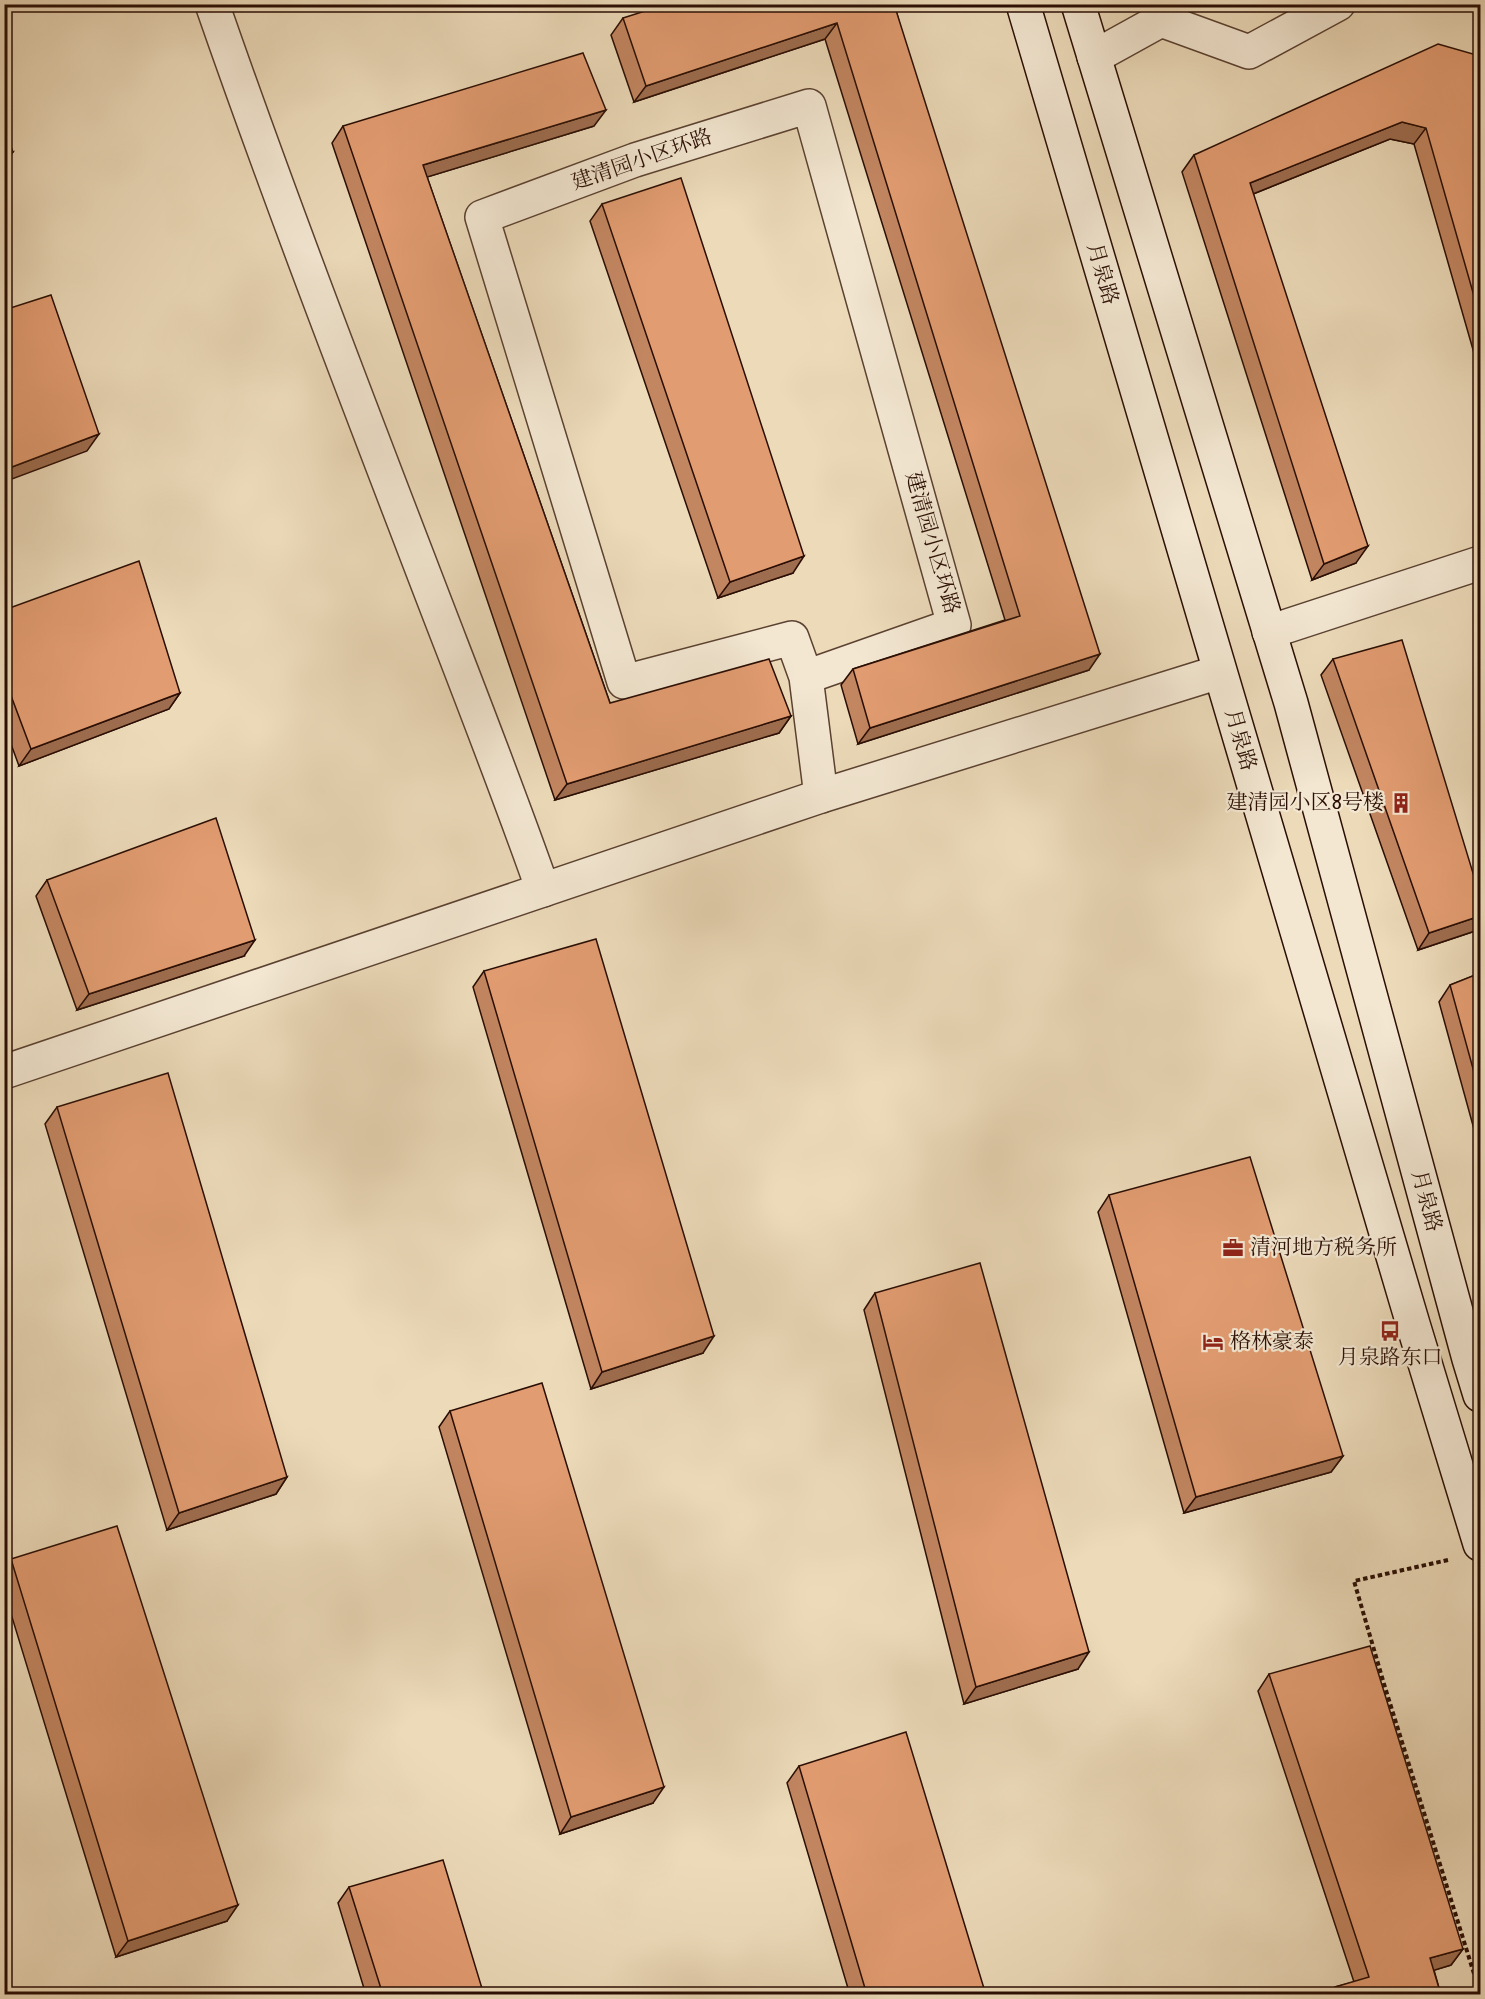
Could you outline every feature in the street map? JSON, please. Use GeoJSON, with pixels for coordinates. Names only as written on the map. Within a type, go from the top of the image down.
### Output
{"type":"FeatureCollection","features":[{"type":"Feature","properties":{"kind":"street"},"geometry":{"type":"LineString","coordinates":[[212,4],[253,123],[509,793],[543,890]]}},
{"type":"Feature","properties":{"kind":"street","name":"月泉路"},"geometry":{"type":"LineString","coordinates":[[1023,4],[1409,1313],[1467,1552]]}},
{"type":"Feature","properties":{"kind":"street","name":"月泉路"},"geometry":{"type":"LineString","coordinates":[[1078,4],[1291,703],[1480,1395]]}},
{"type":"Feature","properties":{"kind":"street"},"geometry":{"type":"LineString","coordinates":[[1094,57],[1161,20],[1249,52],[1338,4]]}},
{"type":"Feature","properties":{"kind":"street","name":"建清园小区环路"},"geometry":{"type":"LineString","coordinates":[[806,677],[954,625],[809,106],[635,160],[482,217],[624,682],[792,638],[806,677],[821,796]]}},
{"type":"Feature","properties":{"kind":"street"},"geometry":{"type":"LineString","coordinates":[[1269,632],[1480,563]]}},
{"type":"Feature","properties":{"kind":"street"},"geometry":{"type":"LineString","coordinates":[[4,1072],[821,796],[1219,672]]}},
{"type":"Feature","properties":{"kind":"path"},"geometry":{"type":"LineString","coordinates":[[1467,1552],[1354,1581],[1387,1696],[1480,1993]]}},
{"type":"Feature","properties":{"kind":"building"},"geometry":{"type":"Polygon","coordinates":[[[667,4],[894,4],[1100,654],[870,728],[853,669],[1020,616],[837,23],[646,86],[623,18],[667,4]]]}},
{"type":"Feature","properties":{"kind":"building"},"geometry":{"type":"Polygon","coordinates":[[[1438,44],[1480,56],[1480,317],[1426,128],[1402,122],[1250,183],[1368,546],[1324,564],[1194,155],[1438,44]]]}},
{"type":"Feature","properties":{"kind":"building"},"geometry":{"type":"Polygon","coordinates":[[[583,53],[606,110],[423,165],[610,703],[769,659],[791,716],[567,784],[343,126],[583,53]]]}},
{"type":"Feature","properties":{"kind":"building"},"geometry":{"type":"Polygon","coordinates":[[[4,127],[13,152],[4,155],[4,127]]]}},
{"type":"Feature","properties":{"kind":"building"},"geometry":{"type":"Polygon","coordinates":[[[681,178],[804,556],[730,582],[602,204],[681,178]]]}},
{"type":"Feature","properties":{"kind":"building"},"geometry":{"type":"Polygon","coordinates":[[[51,295],[99,434],[4,470],[4,310],[51,295]]]}},
{"type":"Feature","properties":{"kind":"building"},"geometry":{"type":"Polygon","coordinates":[[[139,561],[180,693],[31,749],[4,677],[4,610],[139,561]]]}},
{"type":"Feature","properties":{"kind":"building","name":"建清园小区8号楼"},"geometry":{"type":"Polygon","coordinates":[[[1402,640],[1480,896],[1480,916],[1429,933],[1333,659],[1402,640]]]}},
{"type":"Feature","properties":{"kind":"building"},"geometry":{"type":"Polygon","coordinates":[[[216,818],[255,940],[89,994],[47,880],[216,818]]]}},
{"type":"Feature","properties":{"kind":"building"},"geometry":{"type":"Polygon","coordinates":[[[596,939],[714,1336],[602,1372],[484,971],[596,939]]]}},
{"type":"Feature","properties":{"kind":"building"},"geometry":{"type":"Polygon","coordinates":[[[1480,973],[1480,1094],[1450,985],[1480,973]]]}},
{"type":"Feature","properties":{"kind":"building"},"geometry":{"type":"Polygon","coordinates":[[[168,1073],[287,1477],[179,1513],[57,1107],[168,1073]]]}},
{"type":"Feature","properties":{"kind":"building","name":"格林豪泰"},"geometry":{"type":"Polygon","coordinates":[[[1250,1157],[1343,1456],[1196,1497],[1109,1195],[1250,1157]]]}},
{"type":"Feature","properties":{"kind":"building"},"geometry":{"type":"Polygon","coordinates":[[[980,1263],[1089,1652],[976,1687],[875,1293],[980,1263]]]}},
{"type":"Feature","properties":{"kind":"building"},"geometry":{"type":"Polygon","coordinates":[[[542,1383],[664,1787],[571,1817],[450,1411],[542,1383]]]}},
{"type":"Feature","properties":{"kind":"building"},"geometry":{"type":"Polygon","coordinates":[[[117,1526],[238,1905],[128,1941],[11,1559],[117,1526]]]}},
{"type":"Feature","properties":{"kind":"building"},"geometry":{"type":"Polygon","coordinates":[[[1370,1646],[1463,1949],[1430,1958],[1441,1995],[1337,1995],[1335,1987],[1369,1977],[1269,1674],[1370,1646]]]}},
{"type":"Feature","properties":{"kind":"building"},"geometry":{"type":"Polygon","coordinates":[[[906,1732],[986,1995],[867,1995],[799,1766],[906,1732]]]}},
{"type":"Feature","properties":{"kind":"building"},"geometry":{"type":"Polygon","coordinates":[[[443,1860],[484,1995],[383,1995],[349,1887],[443,1860]]]}},
{"type":"Feature","properties":{"kind":"place","name":"建清园小区8号楼"},"geometry":{"type":"Point","coordinates":[1401,803]}},
{"type":"Feature","properties":{"kind":"place","name":"清河地方税务所"},"geometry":{"type":"Point","coordinates":[1233,1248]}},
{"type":"Feature","properties":{"kind":"place","name":"月泉路东口"},"geometry":{"type":"Point","coordinates":[1390,1331]}},
{"type":"Feature","properties":{"kind":"place","name":"格林豪泰"},"geometry":{"type":"Point","coordinates":[1213,1342]}}]}
